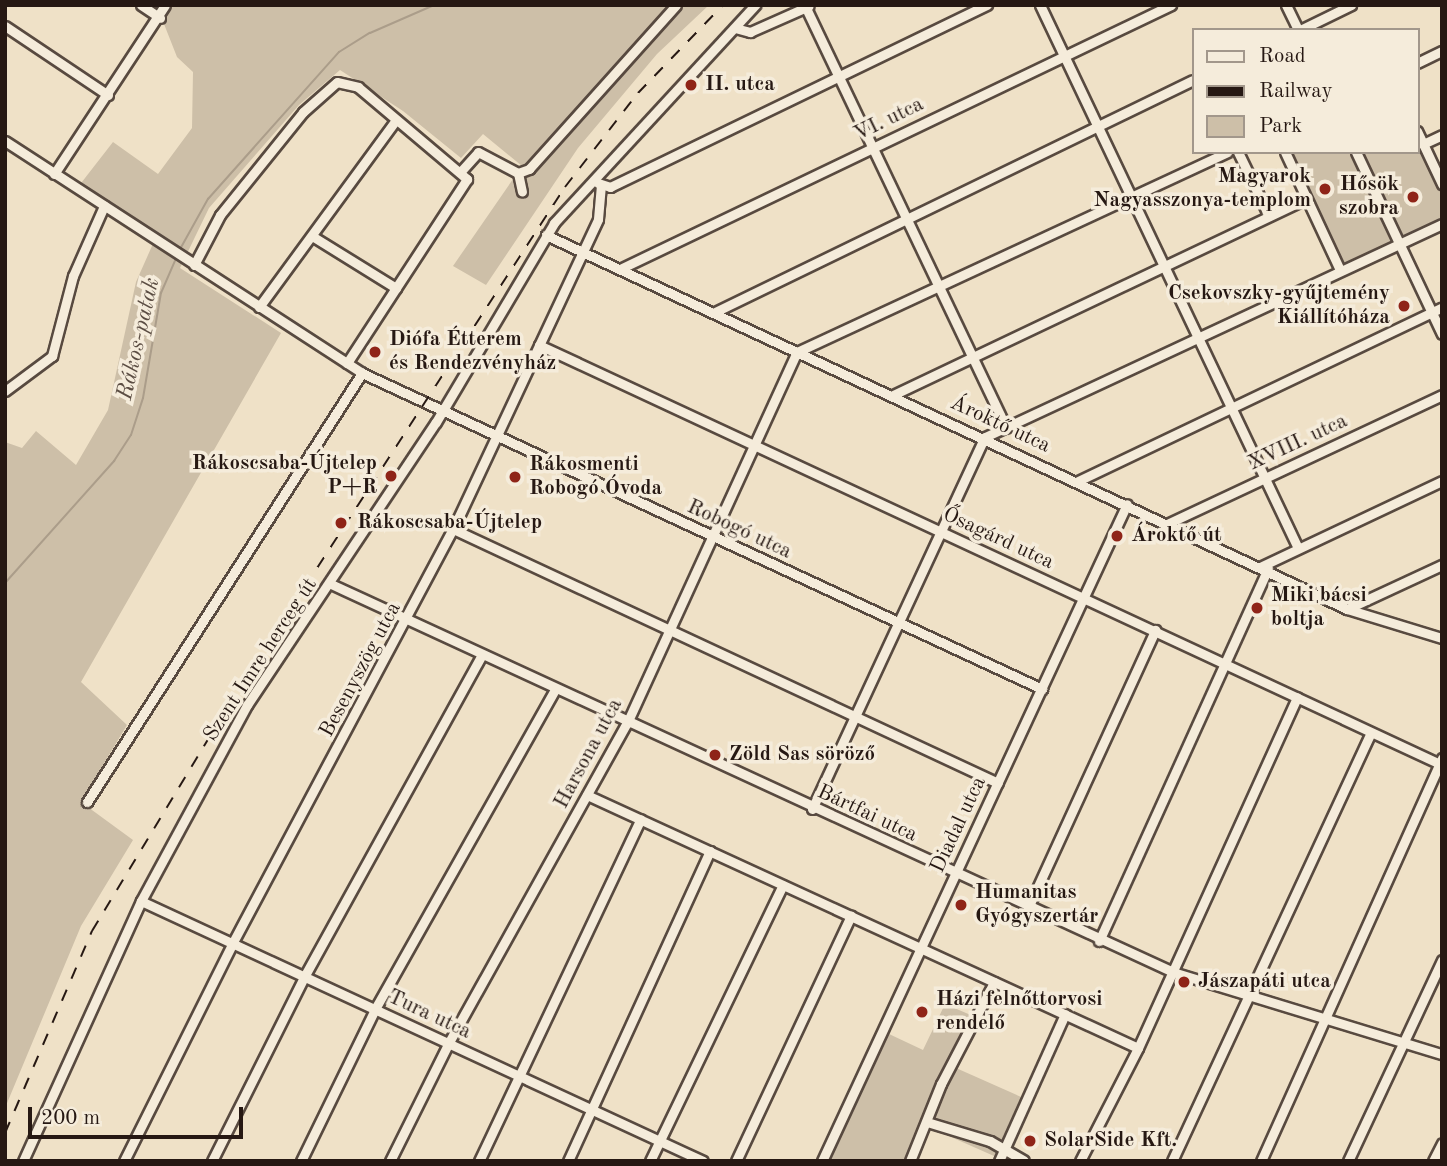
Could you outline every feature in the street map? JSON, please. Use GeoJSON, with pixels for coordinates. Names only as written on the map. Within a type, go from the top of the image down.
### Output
{"type":"FeatureCollection","features":[{"type":"Feature","properties":{"kind":"street"},"geometry":{"type":"LineString","coordinates":[[141,5],[160,18]]}},
{"type":"Feature","properties":{"kind":"street"},"geometry":{"type":"LineString","coordinates":[[54,174],[160,18],[165,5]]}},
{"type":"Feature","properties":{"kind":"street"},"geometry":{"type":"LineString","coordinates":[[518,173],[538,161],[616,67],[676,5]]}},
{"type":"Feature","properties":{"kind":"street","name":"Szent Imre herceg út"},"geometry":{"type":"LineString","coordinates":[[23,1161],[141,901],[247,705],[331,584],[443,411],[546,235],[598,183],[755,5]]}},
{"type":"Feature","properties":{"kind":"street"},"geometry":{"type":"LineString","coordinates":[[598,183],[610,187],[987,5]]}},
{"type":"Feature","properties":{"kind":"street"},"geometry":{"type":"LineString","coordinates":[[1040,5],[1167,265],[1298,548]]}},
{"type":"Feature","properties":{"kind":"street","name":"VI. utca"},"geometry":{"type":"LineString","coordinates":[[622,268],[1171,5]]}},
{"type":"Feature","properties":{"kind":"street"},"geometry":{"type":"LineString","coordinates":[[1286,5],[1298,28]]}},
{"type":"Feature","properties":{"kind":"street"},"geometry":{"type":"LineString","coordinates":[[1303,28],[1351,5]]}},
{"type":"Feature","properties":{"kind":"street"},"geometry":{"type":"LineString","coordinates":[[735,28],[750,32],[809,6],[838,79],[1006,428]]}},
{"type":"Feature","properties":{"kind":"street"},"geometry":{"type":"LineString","coordinates":[[5,26],[108,95]]}},
{"type":"Feature","properties":{"kind":"street"},"geometry":{"type":"LineString","coordinates":[[1419,62],[1442,51]]}},
{"type":"Feature","properties":{"kind":"street"},"geometry":{"type":"LineString","coordinates":[[715,312],[1192,80]]}},
{"type":"Feature","properties":{"kind":"street"},"geometry":{"type":"LineString","coordinates":[[191,264],[220,215],[303,112],[337,82],[358,87],[465,174]]}},
{"type":"Feature","properties":{"kind":"street"},"geometry":{"type":"LineString","coordinates":[[259,307],[396,120]]}},
{"type":"Feature","properties":{"kind":"street"},"geometry":{"type":"LineString","coordinates":[[1419,135],[1442,184]]}},
{"type":"Feature","properties":{"kind":"street"},"geometry":{"type":"LineString","coordinates":[[1423,144],[1442,135]]}},
{"type":"Feature","properties":{"kind":"street","name":"Robogó utca"},"geometry":{"type":"LineString","coordinates":[[5,141],[362,373],[1041,689]]}},
{"type":"Feature","properties":{"kind":"street"},"geometry":{"type":"LineString","coordinates":[[347,363],[478,152],[518,173]]}},
{"type":"Feature","properties":{"kind":"street"},"geometry":{"type":"LineString","coordinates":[[797,352],[1223,154]]}},
{"type":"Feature","properties":{"kind":"street"},"geometry":{"type":"LineString","coordinates":[[1239,154],[1269,216]]}},
{"type":"Feature","properties":{"kind":"street"},"geometry":{"type":"LineString","coordinates":[[1286,154],[1340,271]]}},
{"type":"Feature","properties":{"kind":"street"},"geometry":{"type":"LineString","coordinates":[[1357,154],[1442,334]]}},
{"type":"Feature","properties":{"kind":"street"},"geometry":{"type":"LineString","coordinates":[[518,173],[522,192]]}},
{"type":"Feature","properties":{"kind":"street","name":"Besenyszög utca"},"geometry":{"type":"LineString","coordinates":[[124,1161],[232,944],[408,621],[453,529],[598,219],[598,183]]}},
{"type":"Feature","properties":{"kind":"street"},"geometry":{"type":"LineString","coordinates":[[893,395],[1306,199]]}},
{"type":"Feature","properties":{"kind":"street"},"geometry":{"type":"LineString","coordinates":[[5,391],[52,356],[73,276],[104,206]]}},
{"type":"Feature","properties":{"kind":"street"},"geometry":{"type":"LineString","coordinates":[[812,809],[985,437],[1442,223]]}},
{"type":"Feature","properties":{"kind":"street","name":"Ároktő utca"},"geometry":{"type":"LineString","coordinates":[[546,235],[985,437],[1347,609],[1442,638]]}},
{"type":"Feature","properties":{"kind":"street"},"geometry":{"type":"LineString","coordinates":[[312,236],[396,288]]}},
{"type":"Feature","properties":{"kind":"street"},"geometry":{"type":"LineString","coordinates":[[1078,481],[1442,307]]}},
{"type":"Feature","properties":{"kind":"street","name":"Ősagárd utca"},"geometry":{"type":"LineString","coordinates":[[538,345],[754,443],[1371,733],[1441,762]]}},
{"type":"Feature","properties":{"kind":"street","name":"Harsona utca"},"geometry":{"type":"LineString","coordinates":[[390,1161],[448,1044],[627,723],[797,352]]}},
{"type":"Feature","properties":{"kind":"street"},"geometry":{"type":"LineString","coordinates":[[87,802],[362,373]]}},
{"type":"Feature","properties":{"kind":"street","name":"XVIII. utca"},"geometry":{"type":"LineString","coordinates":[[1169,523],[1442,395]]}},
{"type":"Feature","properties":{"kind":"street"},"geometry":{"type":"LineString","coordinates":[[1099,940],[1226,666],[1265,568],[1298,548],[1442,481]]}},
{"type":"Feature","properties":{"kind":"street","name":"Diadal utca"},"geometry":{"type":"LineString","coordinates":[[822,1161],[1127,504]]}},
{"type":"Feature","properties":{"kind":"street"},"geometry":{"type":"LineString","coordinates":[[453,529],[998,783]]}},
{"type":"Feature","properties":{"kind":"street"},"geometry":{"type":"LineString","coordinates":[[1347,609],[1442,565]]}},
{"type":"Feature","properties":{"kind":"street","name":"Bártfai utca"},"geometry":{"type":"LineString","coordinates":[[331,584],[812,809],[1173,972],[1442,1054]]}},
{"type":"Feature","properties":{"kind":"street"},"geometry":{"type":"LineString","coordinates":[[1028,908],[1155,630]]}},
{"type":"Feature","properties":{"kind":"street"},"geometry":{"type":"LineString","coordinates":[[212,1161],[304,977],[481,656]]}},
{"type":"Feature","properties":{"kind":"street"},"geometry":{"type":"LineString","coordinates":[[301,1161],[375,1009],[555,690]]}},
{"type":"Feature","properties":{"kind":"street"},"geometry":{"type":"LineString","coordinates":[[1080,1161],[1138,1048],[1297,697]]}},
{"type":"Feature","properties":{"kind":"street"},"geometry":{"type":"LineString","coordinates":[[1172,1161],[1371,733]]}},
{"type":"Feature","properties":{"kind":"street"},"geometry":{"type":"LineString","coordinates":[[1261,1161],[1441,762]]}},
{"type":"Feature","properties":{"kind":"street"},"geometry":{"type":"LineString","coordinates":[[587,795],[1138,1048]]}},
{"type":"Feature","properties":{"kind":"street"},"geometry":{"type":"LineString","coordinates":[[479,1161],[640,819]]}},
{"type":"Feature","properties":{"kind":"street"},"geometry":{"type":"LineString","coordinates":[[568,1161],[589,1109],[710,851]]}},
{"type":"Feature","properties":{"kind":"street"},"geometry":{"type":"LineString","coordinates":[[650,1161],[783,885]]}},
{"type":"Feature","properties":{"kind":"street","name":"Tura utca"},"geometry":{"type":"LineString","coordinates":[[141,901],[703,1161]]}},
{"type":"Feature","properties":{"kind":"street"},"geometry":{"type":"LineString","coordinates":[[736,1161],[851,916]]}},
{"type":"Feature","properties":{"kind":"street"},"geometry":{"type":"LineString","coordinates":[[1348,1161],[1442,960]]}},
{"type":"Feature","properties":{"kind":"street"},"geometry":{"type":"LineString","coordinates":[[910,1161],[941,1084],[994,982]]}},
{"type":"Feature","properties":{"kind":"street"},"geometry":{"type":"LineString","coordinates":[[1001,1156],[1065,1014]]}},
{"type":"Feature","properties":{"kind":"street"},"geometry":{"type":"LineString","coordinates":[[927,1122],[990,1141],[1001,1156],[1024,1161]]}},
{"type":"Feature","properties":{"kind":"street"},"geometry":{"type":"LineString","coordinates":[[1433,1161],[1442,1143]]}},
{"type":"Feature","properties":{"kind":"green space"},"geometry":{"type":"Polygon","coordinates":[[[168,5],[709,5],[657,54],[578,148],[486,285],[453,266],[522,166],[483,134],[461,158],[403,111],[340,70],[299,105],[209,208],[180,268],[281,333],[81,682],[127,725],[81,802],[133,840],[81,926],[5,1108],[5,442],[22,448],[36,431],[76,465],[108,410],[136,282],[156,237],[78,187],[113,142],[158,174],[192,128],[193,72],[177,57],[164,24],[168,5]]]}},
{"type":"Feature","properties":{"kind":"green space"},"geometry":{"type":"Polygon","coordinates":[[[1419,135],[1442,184],[1442,224],[1340,270],[1286,154],[1419,154],[1419,135]]]}},
{"type":"Feature","properties":{"kind":"green space"},"geometry":{"type":"Polygon","coordinates":[[[945,1004],[973,1016],[906,1161],[830,1160],[889,1034],[923,1050],[945,1004]]]}},
{"type":"Feature","properties":{"kind":"green space"},"geometry":{"type":"Polygon","coordinates":[[[956,1068],[1023,1098],[996,1157],[930,1127],[956,1068]]]}},
{"type":"Feature","properties":{"kind":"waterway","name":"Rákos-patak"},"geometry":{"type":"LineString","coordinates":[[179,251],[208,199],[339,52],[370,33],[434,5]]}},
{"type":"Feature","properties":{"kind":"waterway","name":"Rákos-patak"},"geometry":{"type":"LineString","coordinates":[[5,583],[114,461],[131,435],[143,398],[161,293],[177,256]]}},
{"type":"Feature","properties":{"kind":"railway"},"geometry":{"type":"LineString","coordinates":[[5,1133],[92,931],[239,688],[565,187],[638,93],[723,5]]}},
{"type":"Feature","properties":{"kind":"place","name":"II. utca"},"geometry":{"type":"Point","coordinates":[691,85]}},
{"type":"Feature","properties":{"kind":"place","name":"Magyarok Nagyasszonya-templom"},"geometry":{"type":"Point","coordinates":[1325,189]}},
{"type":"Feature","properties":{"kind":"place","name":"Hősök szobra"},"geometry":{"type":"Point","coordinates":[1413,197]}},
{"type":"Feature","properties":{"kind":"place","name":"Csekovszky-gyűjtemény Kiállítóháza"},"geometry":{"type":"Point","coordinates":[1404,306]}},
{"type":"Feature","properties":{"kind":"place","name":"Diófa Étterem és Rendezvényház"},"geometry":{"type":"Point","coordinates":[375,352]}},
{"type":"Feature","properties":{"kind":"place","name":"Rákoscsaba-Újtelep P+R"},"geometry":{"type":"Point","coordinates":[391,476]}},
{"type":"Feature","properties":{"kind":"place","name":"Rákosmenti Robogó Óvoda"},"geometry":{"type":"Point","coordinates":[515,477]}},
{"type":"Feature","properties":{"kind":"place","name":"Rákoscsaba-Újtelep"},"geometry":{"type":"Point","coordinates":[341,523]}},
{"type":"Feature","properties":{"kind":"place","name":"Ároktő út"},"geometry":{"type":"Point","coordinates":[1117,536]}},
{"type":"Feature","properties":{"kind":"place","name":"Miki bácsi boltja"},"geometry":{"type":"Point","coordinates":[1257,608]}},
{"type":"Feature","properties":{"kind":"place","name":"Zöld Sas söröző"},"geometry":{"type":"Point","coordinates":[715,755]}},
{"type":"Feature","properties":{"kind":"place","name":"Humanitas Gyógyszertár"},"geometry":{"type":"Point","coordinates":[961,905]}},
{"type":"Feature","properties":{"kind":"place","name":"Jászapáti utca"},"geometry":{"type":"Point","coordinates":[1184,982]}},
{"type":"Feature","properties":{"kind":"place","name":"Házi felnőttorvosi rendelő"},"geometry":{"type":"Point","coordinates":[922,1012]}},
{"type":"Feature","properties":{"kind":"place","name":"SolarSide Kft."},"geometry":{"type":"Point","coordinates":[1030,1141]}}]}
